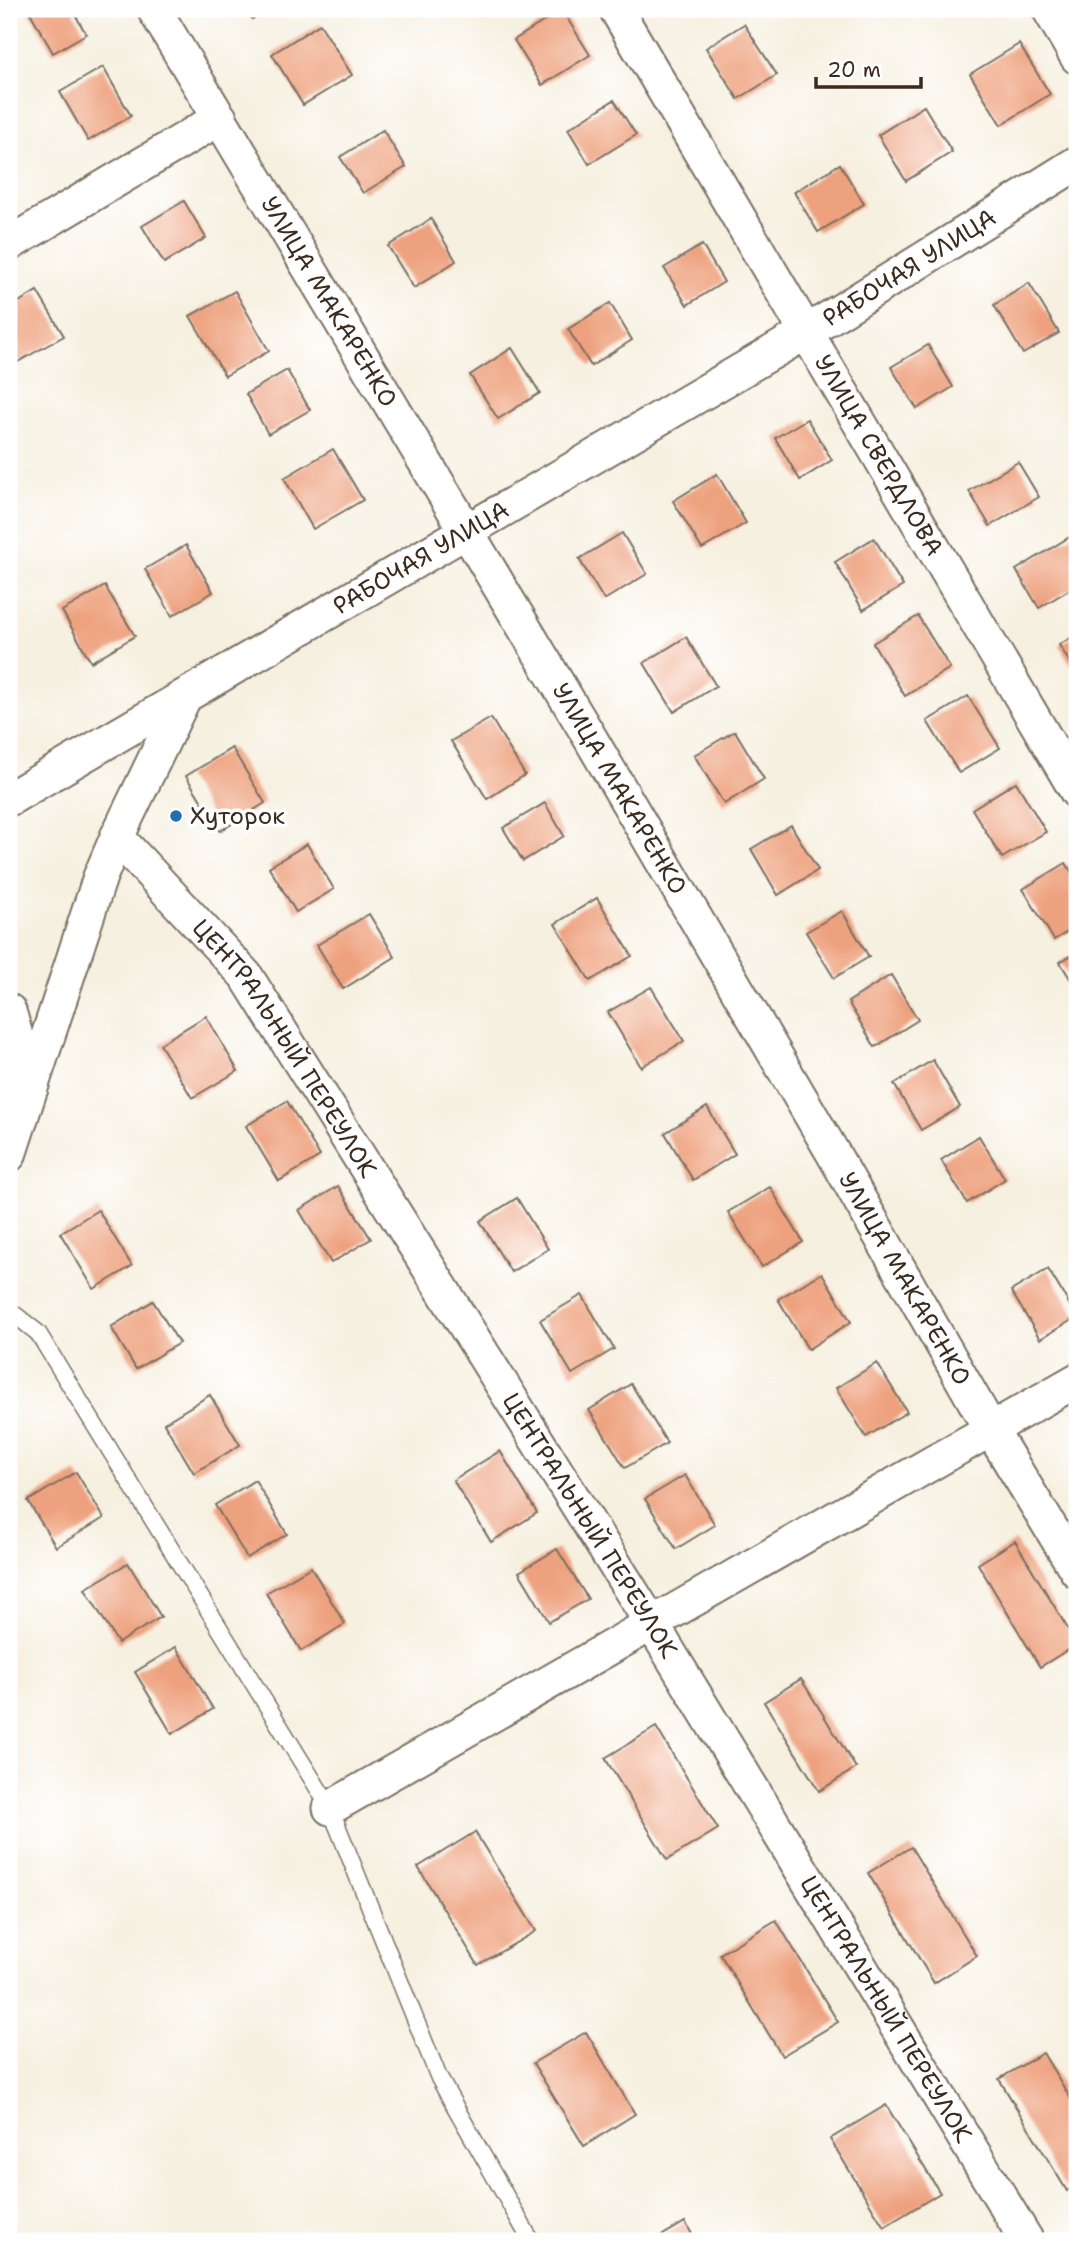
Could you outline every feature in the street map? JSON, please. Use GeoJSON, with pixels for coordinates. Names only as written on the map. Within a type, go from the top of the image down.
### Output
{"type":"FeatureCollection","features":[{"type":"Feature","properties":{"kind":"street","name":"УЛИЦА МАКАРЕНКО"},"geometry":{"type":"LineString","coordinates":[[154,9],[468,531],[823,1136],[991,1430],[1077,1571]]}},
{"type":"Feature","properties":{"kind":"street","name":"УЛИЦА СВЕРДЛОВА"},"geometry":{"type":"LineString","coordinates":[[616,9],[1077,792]]}},
{"type":"Feature","properties":{"kind":"street"},"geometry":{"type":"LineString","coordinates":[[1049,9],[1077,57]]}},
{"type":"Feature","properties":{"kind":"street"},"geometry":{"type":"LineString","coordinates":[[9,244],[220,118]]}},
{"type":"Feature","properties":{"kind":"street","name":"РАБОЧАЯ УЛИЦА"},"geometry":{"type":"LineString","coordinates":[[9,799],[805,333],[1077,163]]}},
{"type":"Feature","properties":{"kind":"street"},"geometry":{"type":"LineString","coordinates":[[9,1155],[100,877],[185,696]]}},
{"type":"Feature","properties":{"kind":"street","name":"ЦЕНТРАЛЬНЫЙ ПЕРЕУЛОК"},"geometry":{"type":"LineString","coordinates":[[117,837],[246,976],[652,1624],[1027,2241]]}},
{"type":"Feature","properties":{"kind":"street"},"geometry":{"type":"LineString","coordinates":[[9,1012],[31,1088]]}},
{"type":"Feature","properties":{"kind":"street"},"geometry":{"type":"LineString","coordinates":[[330,1808],[1077,1381]]}},
{"type":"Feature","properties":{"kind":"lane"},"geometry":{"type":"LineString","coordinates":[[9,1310],[38,1333],[330,1808],[439,2078],[531,2241]]}},
{"type":"Feature","properties":{"kind":"building"},"geometry":{"type":"Polygon","coordinates":[[[28,9],[72,9],[86,34],[53,53],[28,9]]]}},
{"type":"Feature","properties":{"kind":"building"},"geometry":{"type":"Polygon","coordinates":[[[246,9],[268,9],[252,19],[246,9]]]}},
{"type":"Feature","properties":{"kind":"building"},"geometry":{"type":"Polygon","coordinates":[[[562,10],[590,55],[542,85],[514,40],[562,10]]]}},
{"type":"Feature","properties":{"kind":"building"},"geometry":{"type":"Polygon","coordinates":[[[320,24],[352,75],[303,105],[272,54],[320,24]]]}},
{"type":"Feature","properties":{"kind":"building"},"geometry":{"type":"Polygon","coordinates":[[[744,24],[777,75],[738,99],[706,48],[744,24]]]}},
{"type":"Feature","properties":{"kind":"building"},"geometry":{"type":"Polygon","coordinates":[[[1019,44],[1050,94],[1001,125],[970,74],[1019,44]]]}},
{"type":"Feature","properties":{"kind":"building"},"geometry":{"type":"Polygon","coordinates":[[[103,67],[131,116],[88,141],[60,92],[103,67]]]}},
{"type":"Feature","properties":{"kind":"building"},"geometry":{"type":"Polygon","coordinates":[[[614,100],[636,135],[589,164],[568,129],[614,100]]]}},
{"type":"Feature","properties":{"kind":"building"},"geometry":{"type":"Polygon","coordinates":[[[924,106],[952,152],[906,181],[878,135],[924,106]]]}},
{"type":"Feature","properties":{"kind":"building"},"geometry":{"type":"Polygon","coordinates":[[[383,130],[406,167],[363,193],[340,157],[383,130]]]}},
{"type":"Feature","properties":{"kind":"building"},"geometry":{"type":"Polygon","coordinates":[[[840,164],[864,204],[818,232],[794,192],[840,164]]]}},
{"type":"Feature","properties":{"kind":"building"},"geometry":{"type":"Polygon","coordinates":[[[184,201],[206,238],[164,263],[142,226],[184,201]]]}},
{"type":"Feature","properties":{"kind":"building"},"geometry":{"type":"Polygon","coordinates":[[[431,219],[456,261],[414,288],[388,246],[431,219]]]}},
{"type":"Feature","properties":{"kind":"building"},"geometry":{"type":"Polygon","coordinates":[[[702,245],[724,282],[687,305],[664,268],[702,245]]]}},
{"type":"Feature","properties":{"kind":"building"},"geometry":{"type":"Polygon","coordinates":[[[1029,283],[1059,333],[1023,354],[994,305],[1029,283]]]}},
{"type":"Feature","properties":{"kind":"building"},"geometry":{"type":"Polygon","coordinates":[[[37,291],[64,336],[16,363],[9,350],[9,308],[37,291]]]}},
{"type":"Feature","properties":{"kind":"building"},"geometry":{"type":"Polygon","coordinates":[[[235,291],[269,351],[225,376],[190,316],[235,291]]]}},
{"type":"Feature","properties":{"kind":"building"},"geometry":{"type":"Polygon","coordinates":[[[610,303],[632,340],[591,366],[568,329],[610,303]]]}},
{"type":"Feature","properties":{"kind":"building"},"geometry":{"type":"Polygon","coordinates":[[[928,345],[953,387],[917,409],[891,367],[928,345]]]}},
{"type":"Feature","properties":{"kind":"building"},"geometry":{"type":"Polygon","coordinates":[[[512,348],[540,393],[498,419],[470,375],[512,348]]]}},
{"type":"Feature","properties":{"kind":"building"},"geometry":{"type":"Polygon","coordinates":[[[287,370],[310,410],[268,434],[246,394],[287,370]]]}},
{"type":"Feature","properties":{"kind":"building"},"geometry":{"type":"Polygon","coordinates":[[[807,419],[832,460],[800,480],[775,438],[807,419]]]}},
{"type":"Feature","properties":{"kind":"building"},"geometry":{"type":"Polygon","coordinates":[[[333,449],[363,500],[313,529],[284,478],[333,449]]]}},
{"type":"Feature","properties":{"kind":"building"},"geometry":{"type":"Polygon","coordinates":[[[1018,462],[1039,497],[990,526],[969,491],[1018,462]]]}},
{"type":"Feature","properties":{"kind":"building"},"geometry":{"type":"Polygon","coordinates":[[[717,474],[746,523],[702,549],[673,501],[717,474]]]}},
{"type":"Feature","properties":{"kind":"building"},"geometry":{"type":"Polygon","coordinates":[[[622,533],[647,574],[604,600],[579,559],[622,533]]]}},
{"type":"Feature","properties":{"kind":"building"},"geometry":{"type":"Polygon","coordinates":[[[1076,533],[1077,585],[1039,608],[1016,570],[1076,533]]]}},
{"type":"Feature","properties":{"kind":"building"},"geometry":{"type":"Polygon","coordinates":[[[874,538],[903,586],[863,610],[835,562],[874,538]]]}},
{"type":"Feature","properties":{"kind":"building"},"geometry":{"type":"Polygon","coordinates":[[[186,545],[213,592],[172,616],[145,569],[186,545]]]}},
{"type":"Feature","properties":{"kind":"building"},"geometry":{"type":"Polygon","coordinates":[[[105,586],[135,636],[91,662],[62,611],[105,586]]]}},
{"type":"Feature","properties":{"kind":"building"},"geometry":{"type":"Polygon","coordinates":[[[918,616],[950,668],[905,696],[873,643],[918,616]]]}},
{"type":"Feature","properties":{"kind":"building"},"geometry":{"type":"Polygon","coordinates":[[[1077,634],[1077,674],[1059,645],[1077,634]]]}},
{"type":"Feature","properties":{"kind":"building"},"geometry":{"type":"Polygon","coordinates":[[[686,637],[716,686],[674,712],[644,663],[686,637]]]}},
{"type":"Feature","properties":{"kind":"building"},"geometry":{"type":"Polygon","coordinates":[[[968,696],[1000,748],[959,773],[927,721],[968,696]]]}},
{"type":"Feature","properties":{"kind":"building"},"geometry":{"type":"Polygon","coordinates":[[[491,718],[525,775],[487,799],[451,741],[491,718]]]}},
{"type":"Feature","properties":{"kind":"building"},"geometry":{"type":"Polygon","coordinates":[[[735,731],[764,779],[724,804],[694,755],[735,731]]]}},
{"type":"Feature","properties":{"kind":"building"},"geometry":{"type":"Polygon","coordinates":[[[232,748],[265,803],[220,831],[186,776],[232,748]]]}},
{"type":"Feature","properties":{"kind":"building"},"geometry":{"type":"Polygon","coordinates":[[[1016,782],[1046,832],[1002,858],[972,809],[1016,782]]]}},
{"type":"Feature","properties":{"kind":"building"},"geometry":{"type":"Polygon","coordinates":[[[545,803],[564,836],[523,861],[503,828],[545,803]]]}},
{"type":"Feature","properties":{"kind":"building"},"geometry":{"type":"Polygon","coordinates":[[[791,825],[818,870],[778,895],[751,849],[791,825]]]}},
{"type":"Feature","properties":{"kind":"building"},"geometry":{"type":"Polygon","coordinates":[[[307,844],[334,889],[296,912],[269,867],[307,844]]]}},
{"type":"Feature","properties":{"kind":"building"},"geometry":{"type":"Polygon","coordinates":[[[1066,863],[1077,881],[1077,926],[1054,940],[1023,889],[1066,863]]]}},
{"type":"Feature","properties":{"kind":"building"},"geometry":{"type":"Polygon","coordinates":[[[597,898],[632,956],[590,981],[555,924],[597,898]]]}},
{"type":"Feature","properties":{"kind":"building"},"geometry":{"type":"Polygon","coordinates":[[[842,911],[869,957],[834,978],[806,932],[842,911]]]}},
{"type":"Feature","properties":{"kind":"building"},"geometry":{"type":"Polygon","coordinates":[[[369,914],[395,957],[343,989],[317,945],[369,914]]]}},
{"type":"Feature","properties":{"kind":"building"},"geometry":{"type":"Polygon","coordinates":[[[1077,952],[1077,990],[1060,962],[1077,952]]]}},
{"type":"Feature","properties":{"kind":"building"},"geometry":{"type":"Polygon","coordinates":[[[891,975],[918,1020],[875,1047],[848,1002],[891,975]]]}},
{"type":"Feature","properties":{"kind":"building"},"geometry":{"type":"Polygon","coordinates":[[[651,987],[684,1041],[641,1067],[608,1012],[651,987]]]}},
{"type":"Feature","properties":{"kind":"building"},"geometry":{"type":"Polygon","coordinates":[[[206,1016],[238,1071],[192,1098],[160,1044],[206,1016]]]}},
{"type":"Feature","properties":{"kind":"building"},"geometry":{"type":"Polygon","coordinates":[[[933,1060],[960,1107],[921,1130],[894,1084],[933,1060]]]}},
{"type":"Feature","properties":{"kind":"building"},"geometry":{"type":"Polygon","coordinates":[[[287,1101],[320,1156],[279,1181],[246,1126],[287,1101]]]}},
{"type":"Feature","properties":{"kind":"building"},"geometry":{"type":"Polygon","coordinates":[[[707,1107],[735,1154],[693,1180],[665,1133],[707,1107]]]}},
{"type":"Feature","properties":{"kind":"building"},"geometry":{"type":"Polygon","coordinates":[[[979,1136],[1005,1179],[967,1203],[941,1160],[979,1136]]]}},
{"type":"Feature","properties":{"kind":"building"},"geometry":{"type":"Polygon","coordinates":[[[338,1186],[371,1239],[331,1263],[299,1210],[338,1186]]]}},
{"type":"Feature","properties":{"kind":"building"},"geometry":{"type":"Polygon","coordinates":[[[770,1187],[803,1242],[762,1267],[728,1212],[770,1187]]]}},
{"type":"Feature","properties":{"kind":"building"},"geometry":{"type":"Polygon","coordinates":[[[517,1198],[548,1249],[511,1272],[480,1221],[517,1198]]]}},
{"type":"Feature","properties":{"kind":"building"},"geometry":{"type":"Polygon","coordinates":[[[98,1210],[132,1266],[94,1289],[60,1233],[98,1210]]]}},
{"type":"Feature","properties":{"kind":"building"},"geometry":{"type":"Polygon","coordinates":[[[1048,1269],[1077,1317],[1040,1339],[1011,1291],[1048,1269]]]}},
{"type":"Feature","properties":{"kind":"building"},"geometry":{"type":"Polygon","coordinates":[[[822,1273],[851,1322],[808,1349],[778,1299],[822,1273]]]}},
{"type":"Feature","properties":{"kind":"building"},"geometry":{"type":"Polygon","coordinates":[[[582,1295],[614,1349],[572,1374],[540,1320],[582,1295]]]}},
{"type":"Feature","properties":{"kind":"building"},"geometry":{"type":"Polygon","coordinates":[[[153,1301],[179,1343],[136,1369],[111,1327],[153,1301]]]}},
{"type":"Feature","properties":{"kind":"building"},"geometry":{"type":"Polygon","coordinates":[[[877,1363],[907,1412],[866,1437],[836,1388],[877,1363]]]}},
{"type":"Feature","properties":{"kind":"building"},"geometry":{"type":"Polygon","coordinates":[[[631,1384],[667,1443],[625,1468],[589,1410],[631,1384]]]}},
{"type":"Feature","properties":{"kind":"building"},"geometry":{"type":"Polygon","coordinates":[[[210,1395],[240,1445],[194,1473],[164,1423],[210,1395]]]}},
{"type":"Feature","properties":{"kind":"building"},"geometry":{"type":"Polygon","coordinates":[[[500,1451],[537,1513],[491,1542],[453,1480],[500,1451]]]}},
{"type":"Feature","properties":{"kind":"building"},"geometry":{"type":"Polygon","coordinates":[[[76,1472],[104,1518],[56,1547],[28,1501],[76,1472]]]}},
{"type":"Feature","properties":{"kind":"building"},"geometry":{"type":"Polygon","coordinates":[[[685,1475],[715,1525],[676,1549],[645,1499],[685,1475]]]}},
{"type":"Feature","properties":{"kind":"building"},"geometry":{"type":"Polygon","coordinates":[[[255,1480],[287,1534],[247,1558],[215,1505],[255,1480]]]}},
{"type":"Feature","properties":{"kind":"building"},"geometry":{"type":"Polygon","coordinates":[[[1015,1541],[1077,1644],[1040,1667],[978,1564],[1015,1541]]]}},
{"type":"Feature","properties":{"kind":"building"},"geometry":{"type":"Polygon","coordinates":[[[557,1549],[588,1599],[549,1622],[519,1572],[557,1549]]]}},
{"type":"Feature","properties":{"kind":"building"},"geometry":{"type":"Polygon","coordinates":[[[128,1563],[161,1617],[118,1643],[85,1589],[128,1563]]]}},
{"type":"Feature","properties":{"kind":"building"},"geometry":{"type":"Polygon","coordinates":[[[311,1567],[345,1624],[301,1651],[266,1593],[311,1567]]]}},
{"type":"Feature","properties":{"kind":"building"},"geometry":{"type":"Polygon","coordinates":[[[176,1647],[213,1709],[172,1734],[135,1672],[176,1647]]]}},
{"type":"Feature","properties":{"kind":"building"},"geometry":{"type":"Polygon","coordinates":[[[801,1679],[856,1768],[819,1791],[764,1702],[801,1679]]]}},
{"type":"Feature","properties":{"kind":"building"},"geometry":{"type":"Polygon","coordinates":[[[656,1727],[718,1829],[667,1860],[605,1758],[656,1727]]]}},
{"type":"Feature","properties":{"kind":"building"},"geometry":{"type":"Polygon","coordinates":[[[475,1832],[536,1931],[478,1965],[418,1867],[475,1832]]]}},
{"type":"Feature","properties":{"kind":"building"},"geometry":{"type":"Polygon","coordinates":[[[911,1847],[977,1956],[934,1983],[868,1873],[911,1847]]]}},
{"type":"Feature","properties":{"kind":"building"},"geometry":{"type":"Polygon","coordinates":[[[776,1920],[838,2022],[782,2056],[720,1954],[776,1920]]]}},
{"type":"Feature","properties":{"kind":"building"},"geometry":{"type":"Polygon","coordinates":[[[586,2032],[635,2114],[584,2146],[533,2063],[586,2032]]]}},
{"type":"Feature","properties":{"kind":"building"},"geometry":{"type":"Polygon","coordinates":[[[1043,2053],[1077,2109],[1077,2184],[1067,2191],[999,2079],[1043,2053]]]}},
{"type":"Feature","properties":{"kind":"building"},"geometry":{"type":"Polygon","coordinates":[[[886,2105],[940,2193],[884,2227],[830,2139],[886,2105]]]}},
{"type":"Feature","properties":{"kind":"building"},"geometry":{"type":"Polygon","coordinates":[[[685,2222],[696,2241],[653,2241],[685,2222]]]}},
{"type":"Feature","properties":{"kind":"place","name":"Хуторок"},"geometry":{"type":"Point","coordinates":[176,816]}}]}
